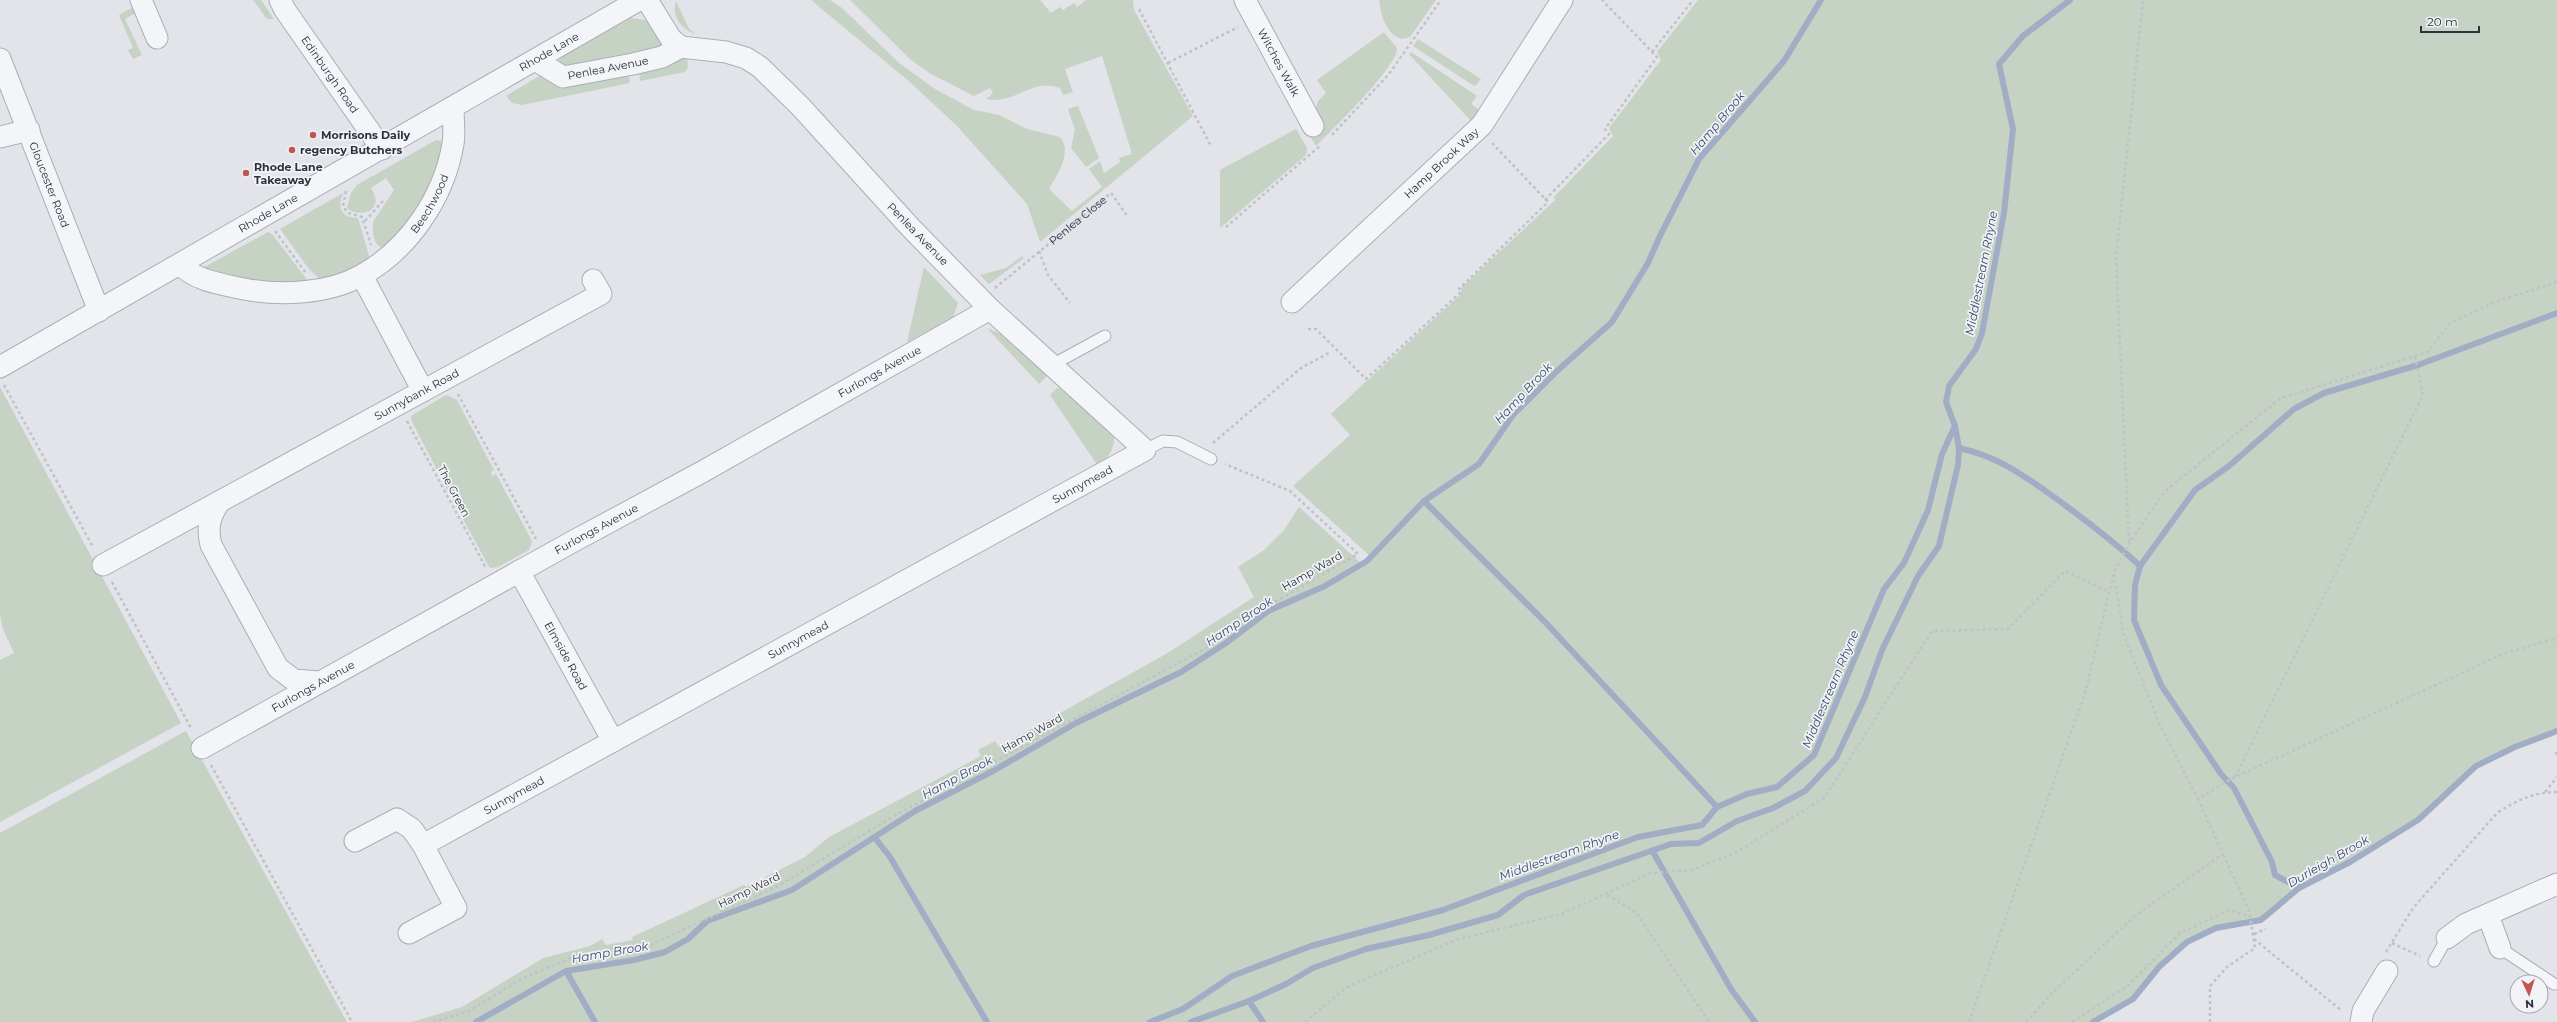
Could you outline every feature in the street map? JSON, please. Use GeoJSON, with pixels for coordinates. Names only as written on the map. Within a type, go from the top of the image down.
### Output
{"type":"FeatureCollection","features":[{"type":"Feature","properties":{"kind":"street"},"geometry":{"type":"LineString","coordinates":[[140,0],[157,38]]}},
{"type":"Feature","properties":{"kind":"street","name":"Edinburgh Road"},"geometry":{"type":"LineString","coordinates":[[280,0],[285,10],[382,149]]}},
{"type":"Feature","properties":{"kind":"street","name":"Rhode Lane"},"geometry":{"type":"LineString","coordinates":[[0,367],[537,60],[639,0]]}},
{"type":"Feature","properties":{"kind":"street"},"geometry":{"type":"LineString","coordinates":[[647,0],[671,39],[681,47]]}},
{"type":"Feature","properties":{"kind":"street","name":"Witches Walk"},"geometry":{"type":"LineString","coordinates":[[1245,0],[1321,136]]}},
{"type":"Feature","properties":{"kind":"street","name":"Hamp Brook Way"},"geometry":{"type":"LineString","coordinates":[[1292,302],[1478,128],[1495,108],[1562,0]]}},
{"type":"Feature","properties":{"kind":"street","name":"Penlea Avenue"},"geometry":{"type":"LineString","coordinates":[[537,60],[556,75],[570,77],[648,61],[681,47],[737,54],[760,67],[800,106],[910,227],[986,304],[1144,450]]}},
{"type":"Feature","properties":{"kind":"street","name":"Gloucester Road"},"geometry":{"type":"LineString","coordinates":[[0,59],[99,310]]}},
{"type":"Feature","properties":{"kind":"street","name":"Beechwood"},"geometry":{"type":"LineString","coordinates":[[180,264],[188,273],[200,278],[253,291],[273,292],[316,289],[343,284],[362,276],[381,263],[416,228],[439,188],[453,143],[453,108]]}},
{"type":"Feature","properties":{"kind":"street"},"geometry":{"type":"LineString","coordinates":[[0,137],[29,130]]}},
{"type":"Feature","properties":{"kind":"street"},"geometry":{"type":"LineString","coordinates":[[362,276],[423,391]]}},
{"type":"Feature","properties":{"kind":"street","name":"Sunnybank Road"},"geometry":{"type":"LineString","coordinates":[[103,566],[601,294],[593,280]]}},
{"type":"Feature","properties":{"kind":"street","name":"Furlongs Avenue"},"geometry":{"type":"LineString","coordinates":[[202,748],[545,556],[723,461],[986,304]]}},
{"type":"Feature","properties":{"kind":"street","name":"Sunnymead"},"geometry":{"type":"LineString","coordinates":[[423,846],[1144,450]]}},
{"type":"Feature","properties":{"kind":"street"},"geometry":{"type":"LineString","coordinates":[[218,504],[213,512],[208,527],[211,545],[278,668],[294,680],[319,682]]}},
{"type":"Feature","properties":{"kind":"street","name":"Elmside Road"},"geometry":{"type":"LineString","coordinates":[[519,571],[613,741]]}},
{"type":"Feature","properties":{"kind":"street"},"geometry":{"type":"LineString","coordinates":[[355,841],[397,819],[412,829],[423,846],[456,908],[410,933]]}},
{"type":"Feature","properties":{"kind":"street"},"geometry":{"type":"LineString","coordinates":[[2440,951],[2466,924],[2557,884]]}},
{"type":"Feature","properties":{"kind":"street"},"geometry":{"type":"LineString","coordinates":[[2488,915],[2500,948]]}},
{"type":"Feature","properties":{"kind":"street"},"geometry":{"type":"LineString","coordinates":[[2352,1017],[2363,1011],[2387,971]]}},
{"type":"Feature","properties":{"kind":"lane"},"geometry":{"type":"LineString","coordinates":[[1052,365],[1105,336]]}},
{"type":"Feature","properties":{"kind":"lane"},"geometry":{"type":"LineString","coordinates":[[1144,450],[1163,441],[1177,442],[1211,459]]}},
{"type":"Feature","properties":{"kind":"lane"},"geometry":{"type":"LineString","coordinates":[[2500,948],[2554,984]]}},
{"type":"Feature","properties":{"kind":"path"},"geometry":{"type":"LineString","coordinates":[[1226,227],[1321,136],[1350,118],[1390,74],[1441,0]]}},
{"type":"Feature","properties":{"kind":"path"},"geometry":{"type":"LineString","coordinates":[[1308,329],[1316,330],[1366,379],[1461,292],[1459,289],[1548,202],[1546,200],[1609,134],[1605,129],[1657,57],[1602,0]]}},
{"type":"Feature","properties":{"kind":"path"},"geometry":{"type":"LineString","coordinates":[[1652,52],[1693,0]]}},
{"type":"Feature","properties":{"kind":"path"},"geometry":{"type":"LineString","coordinates":[[2129,543],[2116,258],[2144,0]]}},
{"type":"Feature","properties":{"kind":"path"},"geometry":{"type":"LineString","coordinates":[[1139,9],[1211,146]]}},
{"type":"Feature","properties":{"kind":"path"},"geometry":{"type":"LineString","coordinates":[[1168,63],[1255,19]]}},
{"type":"Feature","properties":{"kind":"path"},"geometry":{"type":"LineString","coordinates":[[1478,128],[1546,200]]}},
{"type":"Feature","properties":{"kind":"path","name":"Penlea Close"},"geometry":{"type":"LineString","coordinates":[[986,304],[1039,251],[1111,193],[1128,217]]}},
{"type":"Feature","properties":{"kind":"path"},"geometry":{"type":"LineString","coordinates":[[345,198],[343,206],[348,213],[362,216],[365,221],[372,248],[381,263]]}},
{"type":"Feature","properties":{"kind":"path"},"geometry":{"type":"LineString","coordinates":[[365,221],[383,201]]}},
{"type":"Feature","properties":{"kind":"path"},"geometry":{"type":"LineString","coordinates":[[264,215],[316,289]]}},
{"type":"Feature","properties":{"kind":"path","name":"Penlea Close"},"geometry":{"type":"LineString","coordinates":[[1039,251],[1048,275],[1070,303]]}},
{"type":"Feature","properties":{"kind":"path"},"geometry":{"type":"LineString","coordinates":[[1968,1022],[2086,690],[2114,572],[2129,543],[2165,491],[2281,398],[2428,352],[2450,323],[2496,302],[2557,282]]}},
{"type":"Feature","properties":{"kind":"path"},"geometry":{"type":"LineString","coordinates":[[1218,439],[1301,368],[1329,353]]}},
{"type":"Feature","properties":{"kind":"path"},"geometry":{"type":"LineString","coordinates":[[2235,777],[2424,394],[2415,356]]}},
{"type":"Feature","properties":{"kind":"path"},"geometry":{"type":"LineString","coordinates":[[0,378],[352,1022]]}},
{"type":"Feature","properties":{"kind":"path"},"geometry":{"type":"LineString","coordinates":[[449,378],[545,556]]}},
{"type":"Feature","properties":{"kind":"path","name":"The Green"},"geometry":{"type":"LineString","coordinates":[[398,405],[495,585]]}},
{"type":"Feature","properties":{"kind":"path","name":"Hamp Ward"},"geometry":{"type":"LineString","coordinates":[[433,1022],[469,1011],[523,978],[549,966],[571,958],[611,956],[635,952],[778,886],[894,816],[1221,640],[1261,610],[1358,554],[1290,490],[1211,459]]}},
{"type":"Feature","properties":{"kind":"path"},"geometry":{"type":"LineString","coordinates":[[1305,1022],[1347,987],[1458,939],[1562,914],[1607,895],[1650,873],[1672,873],[1692,870],[1737,852],[1824,798],[1932,631],[2008,629],[2065,571],[2109,592]]}},
{"type":"Feature","properties":{"kind":"path"},"geometry":{"type":"LineString","coordinates":[[2114,572],[2123,633],[2160,725],[2198,799],[2250,916],[2253,929],[2255,948],[2227,966],[2210,986],[2210,1022]]}},
{"type":"Feature","properties":{"kind":"path"},"geometry":{"type":"LineString","coordinates":[[2198,799],[2230,779],[2503,654],[2557,638]]}},
{"type":"Feature","properties":{"kind":"path"},"geometry":{"type":"LineString","coordinates":[[2544,792],[2557,777]]}},
{"type":"Feature","properties":{"kind":"path"},"geometry":{"type":"LineString","coordinates":[[2387,971],[2378,967],[2413,908],[2497,813],[2514,802],[2544,792],[2557,792]]}},
{"type":"Feature","properties":{"kind":"path"},"geometry":{"type":"LineString","coordinates":[[2026,1022],[2052,993],[2136,915],[2223,854]]}},
{"type":"Feature","properties":{"kind":"path"},"geometry":{"type":"LineString","coordinates":[[1607,895],[1636,912],[1708,1022]]}},
{"type":"Feature","properties":{"kind":"path"},"geometry":{"type":"LineString","coordinates":[[2072,1022],[2129,985],[2180,933],[2229,910],[2250,916]]}},
{"type":"Feature","properties":{"kind":"path"},"geometry":{"type":"LineString","coordinates":[[2254,934],[2266,929]]}},
{"type":"Feature","properties":{"kind":"path"},"geometry":{"type":"LineString","coordinates":[[2254,939],[2352,1017]]}},
{"type":"Feature","properties":{"kind":"path"},"geometry":{"type":"LineString","coordinates":[[2391,943],[2419,956],[2440,951]]}},
{"type":"Feature","properties":{"kind":"green space"},"geometry":{"type":"Polygon","coordinates":[[[253,0],[261,0],[274,19],[267,19],[253,0]]]}},
{"type":"Feature","properties":{"kind":"green space"},"geometry":{"type":"Polygon","coordinates":[[[811,0],[830,0],[842,8],[899,63],[935,89],[974,110],[999,115],[1027,129],[1060,137],[1064,143],[1064,156],[1059,171],[1049,189],[1072,211],[1102,187],[1089,169],[1100,161],[1104,173],[1120,162],[1119,158],[1132,154],[1102,56],[1065,69],[1073,92],[1063,95],[1060,88],[1040,86],[1006,98],[997,100],[986,99],[993,93],[990,88],[974,96],[931,74],[911,60],[850,0],[1040,0],[1051,13],[1060,7],[1063,10],[1074,3],[1077,7],[1086,0],[1133,0],[1134,10],[1193,116],[1040,242],[1027,204],[957,126],[911,83],[811,0]]]}},
{"type":"Feature","properties":{"kind":"green space"},"geometry":{"type":"Polygon","coordinates":[[[1379,0],[1436,0],[1410,37],[1402,39],[1396,37],[1385,24],[1379,0]]]}},
{"type":"Feature","properties":{"kind":"green space"},"geometry":{"type":"Polygon","coordinates":[[[1698,0],[2557,0],[2557,731],[2515,747],[2476,766],[2418,820],[2350,862],[2299,888],[2261,920],[2216,928],[2187,942],[2159,967],[2133,999],[2093,1022],[412,1022],[462,1007],[543,958],[590,946],[602,939],[606,945],[633,940],[632,937],[744,885],[746,887],[805,857],[829,837],[981,756],[978,750],[995,741],[999,747],[1166,654],[1254,597],[1238,567],[1264,550],[1284,530],[1299,507],[1362,564],[1370,556],[1293,486],[1350,435],[1331,414],[1461,294],[1461,288],[1555,200],[1554,197],[1613,136],[1609,128],[1661,60],[1657,52],[1698,0]]]}},
{"type":"Feature","properties":{"kind":"green space"},"geometry":{"type":"Polygon","coordinates":[[[676,1],[689,29],[696,34],[686,29],[679,22],[675,12],[676,1]]]}},
{"type":"Feature","properties":{"kind":"green space"},"geometry":{"type":"Polygon","coordinates":[[[132,8],[135,13],[125,19],[142,55],[133,59],[128,50],[133,48],[119,15],[132,8]]]}},
{"type":"Feature","properties":{"kind":"green space"},"geometry":{"type":"Polygon","coordinates":[[[631,18],[650,21],[663,46],[660,51],[573,73],[557,64],[560,58],[631,18]]]}},
{"type":"Feature","properties":{"kind":"green space"},"geometry":{"type":"Polygon","coordinates":[[[1384,32],[1397,48],[1395,56],[1388,68],[1363,98],[1316,146],[1308,133],[1318,101],[1326,93],[1317,80],[1384,32]]]}},
{"type":"Feature","properties":{"kind":"green space"},"geometry":{"type":"Polygon","coordinates":[[[1418,39],[1481,79],[1475,86],[1471,84],[1413,46],[1418,39]]]}},
{"type":"Feature","properties":{"kind":"green space"},"geometry":{"type":"Polygon","coordinates":[[[1411,52],[1477,96],[1471,104],[1479,110],[1471,121],[1409,54],[1411,52]]]}},
{"type":"Feature","properties":{"kind":"green space"},"geometry":{"type":"Polygon","coordinates":[[[687,57],[688,67],[685,72],[640,81],[639,67],[687,57]]]}},
{"type":"Feature","properties":{"kind":"green space"},"geometry":{"type":"Polygon","coordinates":[[[629,74],[630,83],[522,105],[512,103],[506,96],[541,75],[629,74]]]}},
{"type":"Feature","properties":{"kind":"green space"},"geometry":{"type":"Polygon","coordinates":[[[1078,106],[1099,158],[1086,167],[1071,148],[1075,130],[1068,109],[1078,106]]]}},
{"type":"Feature","properties":{"kind":"green space"},"geometry":{"type":"Polygon","coordinates":[[[1296,129],[1307,148],[1306,155],[1220,228],[1220,170],[1296,129]]]}},
{"type":"Feature","properties":{"kind":"green space"},"geometry":{"type":"Polygon","coordinates":[[[436,140],[442,141],[441,151],[429,192],[413,219],[383,250],[376,243],[373,235],[373,222],[394,190],[386,178],[371,188],[375,196],[375,203],[373,208],[363,213],[357,213],[347,208],[351,193],[357,185],[436,140]]]}},
{"type":"Feature","properties":{"kind":"green space"},"geometry":{"type":"Polygon","coordinates":[[[343,193],[340,203],[342,211],[344,214],[352,218],[358,218],[370,259],[323,282],[309,269],[280,229],[343,193]]]}},
{"type":"Feature","properties":{"kind":"green space"},"geometry":{"type":"Polygon","coordinates":[[[268,232],[273,235],[311,285],[272,286],[199,270],[268,232]]]}},
{"type":"Feature","properties":{"kind":"green space"},"geometry":{"type":"Polygon","coordinates":[[[1022,256],[1024,258],[989,284],[980,275],[1006,268],[1022,256]]]}},
{"type":"Feature","properties":{"kind":"green space"},"geometry":{"type":"Polygon","coordinates":[[[924,267],[958,303],[953,318],[907,342],[924,267]]]}},
{"type":"Feature","properties":{"kind":"green space"},"geometry":{"type":"Polygon","coordinates":[[[987,328],[1002,334],[1047,376],[1039,384],[987,328]]]}},
{"type":"Feature","properties":{"kind":"green space"},"geometry":{"type":"Polygon","coordinates":[[[0,387],[181,723],[0,822],[0,660],[14,653],[3,629],[0,615],[0,387]]]}},
{"type":"Feature","properties":{"kind":"green space"},"geometry":{"type":"Polygon","coordinates":[[[1058,387],[1113,433],[1113,447],[1105,460],[1098,466],[1050,395],[1058,387]]]}},
{"type":"Feature","properties":{"kind":"green space"},"geometry":{"type":"Polygon","coordinates":[[[446,395],[457,400],[494,470],[491,472],[492,476],[496,474],[532,541],[529,550],[498,567],[490,568],[488,565],[451,497],[454,495],[452,491],[449,493],[412,422],[411,416],[446,395]]]}},
{"type":"Feature","properties":{"kind":"green space"},"geometry":{"type":"Polygon","coordinates":[[[186,731],[347,1022],[0,1022],[0,833],[186,731]]]}},
{"type":"Feature","properties":{"kind":"waterway","name":"Hamp Brook"},"geometry":{"type":"LineString","coordinates":[[476,1022],[566,971],[634,960],[665,952],[688,939],[707,921],[792,890],[915,811],[993,771],[1076,723],[1181,672],[1226,643],[1268,611],[1325,586],[1367,561],[1424,501],[1479,464],[1513,415],[1557,371],[1612,322],[1648,263],[1699,159],[1784,61],[1821,0]]}},
{"type":"Feature","properties":{"kind":"waterway","name":"Middlestream Rhyne"},"geometry":{"type":"LineString","coordinates":[[1150,1022],[1183,1009],[1232,976],[1311,946],[1443,910],[1638,837],[1702,825],[1717,807],[1747,794],[1777,787],[1814,755],[1884,589],[1904,563],[1928,510],[1942,454],[1955,426],[1946,402],[1949,386],[1976,349],[1982,333],[2004,213],[2013,129],[1999,64],[2023,36],[2070,0]]}},
{"type":"Feature","properties":{"kind":"waterway"},"geometry":{"type":"LineString","coordinates":[[2140,566],[2195,490],[2229,466],[2294,409],[2324,393],[2418,365],[2557,313]]}},
{"type":"Feature","properties":{"kind":"waterway"},"geometry":{"type":"LineString","coordinates":[[1191,1022],[1249,1001],[1286,984],[1313,968],[1366,949],[1429,935],[1498,915],[1524,895],[1671,844],[1699,843],[1737,821],[1773,808],[1805,791],[1836,758],[1865,697],[1882,650],[1918,576],[1939,546],[1958,465],[1959,448],[1955,426]]}},
{"type":"Feature","properties":{"kind":"waterway"},"geometry":{"type":"LineString","coordinates":[[1959,448],[1988,457],[2013,469],[2092,525],[2140,566],[2135,585],[2134,620],[2161,685],[2221,774],[2234,788],[2272,862],[2275,875],[2299,888]]}},
{"type":"Feature","properties":{"kind":"waterway"},"geometry":{"type":"LineString","coordinates":[[1424,501],[1546,623],[1717,807]]}},
{"type":"Feature","properties":{"kind":"waterway","name":"Durleigh Brook"},"geometry":{"type":"LineString","coordinates":[[2093,1022],[2133,999],[2159,967],[2187,942],[2216,928],[2261,920],[2299,888],[2350,862],[2418,820],[2476,766],[2515,747],[2557,731]]}},
{"type":"Feature","properties":{"kind":"waterway"},"geometry":{"type":"LineString","coordinates":[[875,838],[890,857],[987,1022]]}},
{"type":"Feature","properties":{"kind":"waterway"},"geometry":{"type":"LineString","coordinates":[[1653,852],[1731,989],[1755,1022]]}},
{"type":"Feature","properties":{"kind":"waterway"},"geometry":{"type":"LineString","coordinates":[[566,971],[595,1022]]}},
{"type":"Feature","properties":{"kind":"waterway"},"geometry":{"type":"LineString","coordinates":[[1249,1001],[1263,1022]]}},
{"type":"Feature","properties":{"kind":"place","name":"Morrisons Daily"},"geometry":{"type":"Point","coordinates":[313,135]}},
{"type":"Feature","properties":{"kind":"place","name":"regency Butchers"},"geometry":{"type":"Point","coordinates":[292,150]}},
{"type":"Feature","properties":{"kind":"place","name":"Rhode Lane Takeaway"},"geometry":{"type":"Point","coordinates":[246,173]}}]}
